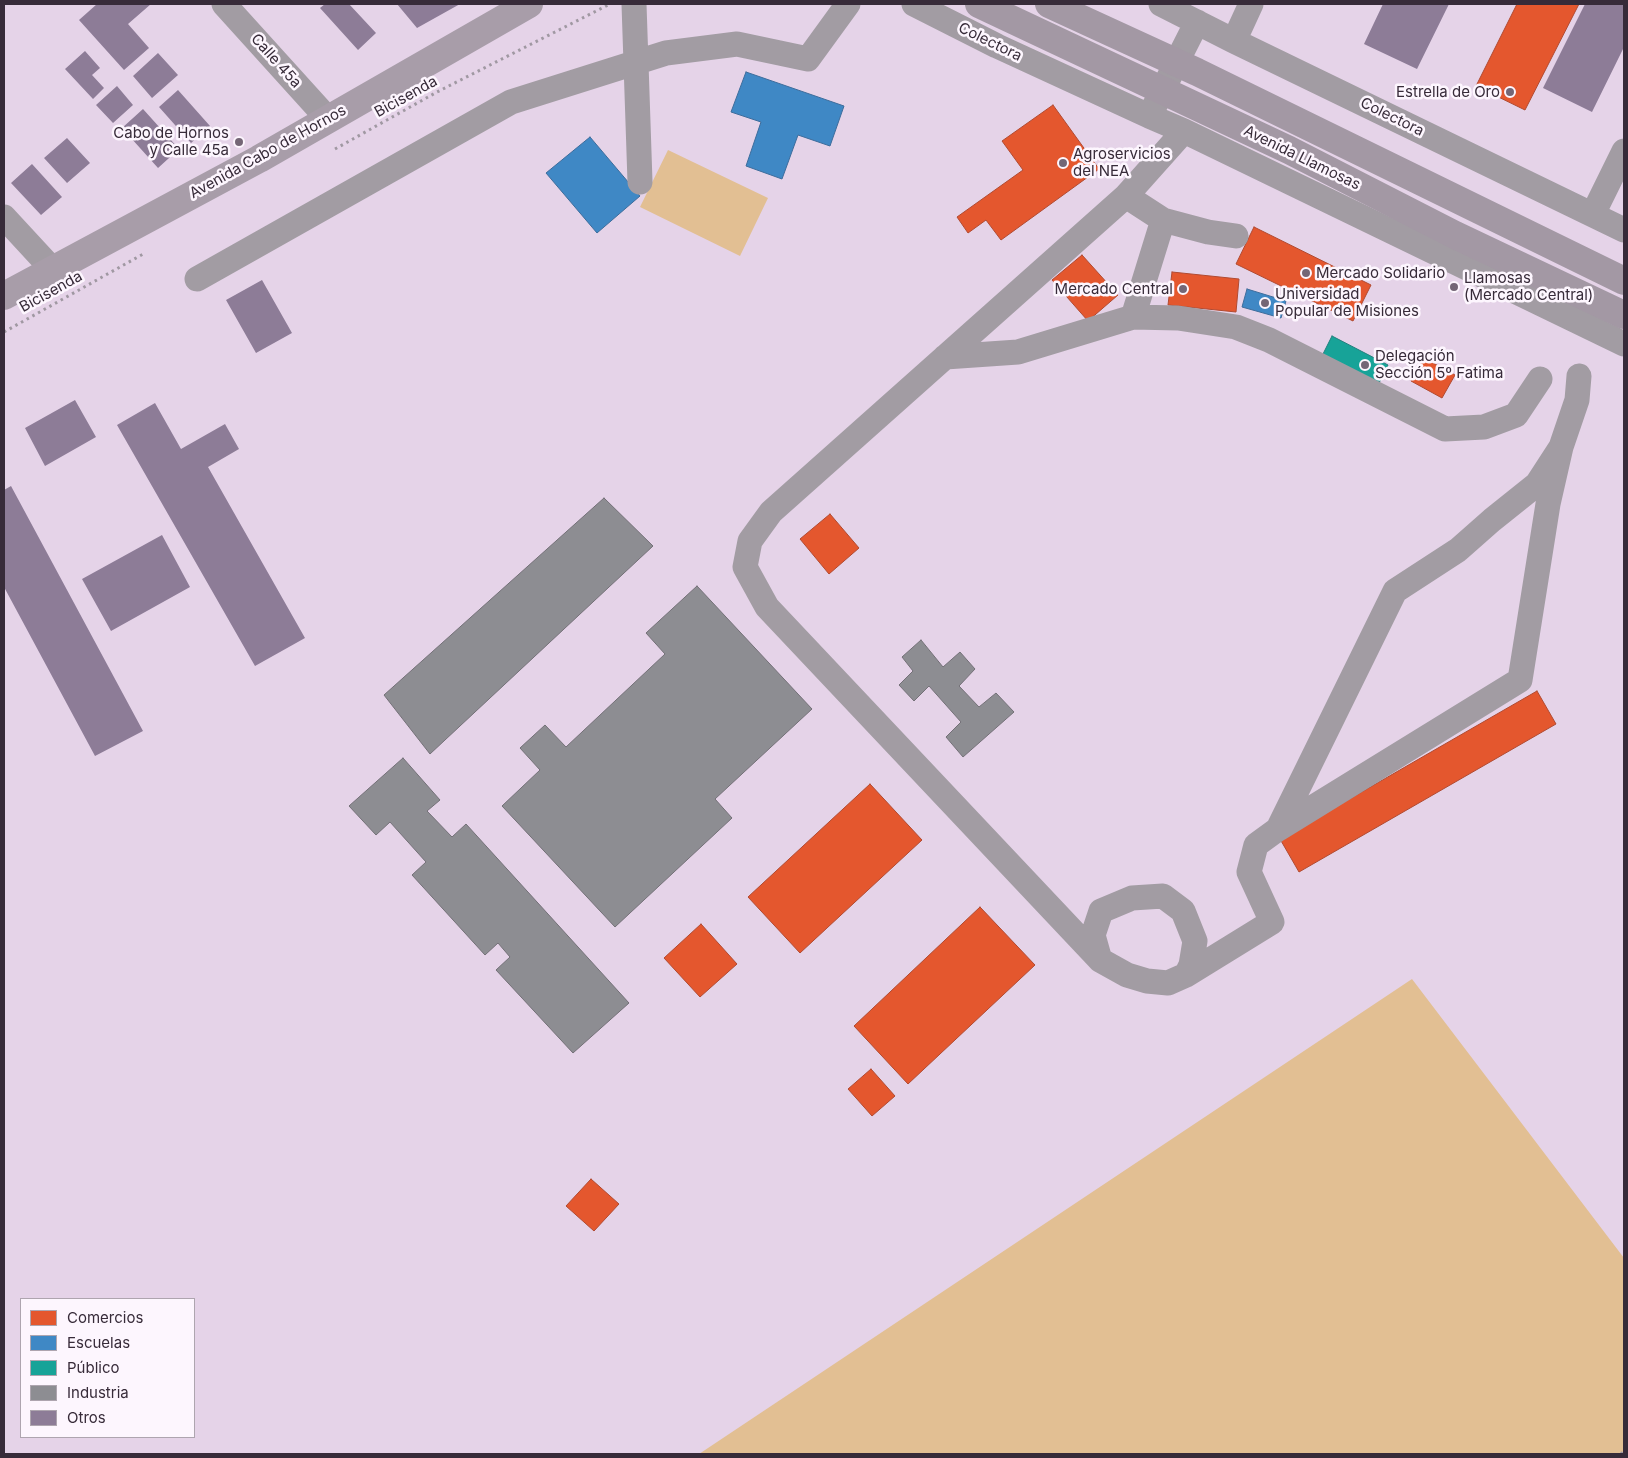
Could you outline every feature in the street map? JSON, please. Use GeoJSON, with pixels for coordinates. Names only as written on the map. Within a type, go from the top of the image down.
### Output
{"type":"FeatureCollection","features":[{"type":"Feature","properties":{"kind":"highway","name":"Avenida Llamosas"},"geometry":{"type":"LineString","coordinates":[[979,4],[1289,150],[1455,235],[1619,327]]}},
{"type":"Feature","properties":{"kind":"highway","name":"Avenida Llamosas"},"geometry":{"type":"LineString","coordinates":[[1049,4],[1177,63],[1624,281]]}},
{"type":"Feature","properties":{"kind":"main road","name":"Avenida Cabo de Hornos"},"geometry":{"type":"LineString","coordinates":[[4,296],[259,159],[529,4]]}},
{"type":"Feature","properties":{"kind":"street","name":"Calle 45a"},"geometry":{"type":"LineString","coordinates":[[224,4],[328,119]]}},
{"type":"Feature","properties":{"kind":"street"},"geometry":{"type":"LineString","coordinates":[[634,4],[640,182]]}},
{"type":"Feature","properties":{"kind":"street"},"geometry":{"type":"LineString","coordinates":[[198,279],[511,102],[666,54],[737,44],[808,58],[848,4]]}},
{"type":"Feature","properties":{"kind":"street","name":"Colectora"},"geometry":{"type":"LineString","coordinates":[[914,4],[998,46],[1184,131]]}},
{"type":"Feature","properties":{"kind":"street","name":"Colectora"},"geometry":{"type":"LineString","coordinates":[[1161,4],[1624,230]]}},
{"type":"Feature","properties":{"kind":"street"},"geometry":{"type":"LineString","coordinates":[[1234,41],[1251,4]]}},
{"type":"Feature","properties":{"kind":"street"},"geometry":{"type":"LineString","coordinates":[[1149,116],[1197,22]]}},
{"type":"Feature","properties":{"kind":"street"},"geometry":{"type":"LineString","coordinates":[[1163,91],[1184,131],[1619,327]]}},
{"type":"Feature","properties":{"kind":"street"},"geometry":{"type":"LineString","coordinates":[[1184,131],[1126,196],[771,512],[750,541],[745,567],[767,607],[1100,960],[1127,975],[1147,981],[1168,982],[1186,975],[1272,922],[1249,872],[1256,845],[1278,829],[1520,680],[1548,504],[1561,447],[1577,400],[1580,376]]}},
{"type":"Feature","properties":{"kind":"street"},"geometry":{"type":"LineString","coordinates":[[1593,214],[1624,151]]}},
{"type":"Feature","properties":{"kind":"street"},"geometry":{"type":"LineString","coordinates":[[1126,196],[1163,220],[1208,232],[1236,236]]}},
{"type":"Feature","properties":{"kind":"street"},"geometry":{"type":"LineString","coordinates":[[4,217],[53,270]]}},
{"type":"Feature","properties":{"kind":"street"},"geometry":{"type":"LineString","coordinates":[[1133,317],[1163,220]]}},
{"type":"Feature","properties":{"kind":"street"},"geometry":{"type":"LineString","coordinates":[[945,357],[1018,352],[1133,317],[1178,318],[1236,327],[1269,340],[1445,429],[1484,427],[1516,415],[1540,380]]}},
{"type":"Feature","properties":{"kind":"street"},"geometry":{"type":"LineString","coordinates":[[1278,829],[1395,591],[1458,550],[1537,484],[1561,447]]}},
{"type":"Feature","properties":{"kind":"street"},"geometry":{"type":"LineString","coordinates":[[1100,960],[1092,935],[1101,911],[1132,898],[1163,896],[1183,911],[1195,941],[1192,964],[1186,975]]}},
{"type":"Feature","properties":{"kind":"path","name":"Bicisenda"},"geometry":{"type":"LineString","coordinates":[[334,149],[438,92],[611,4]]}},
{"type":"Feature","properties":{"kind":"path","name":"Bicisenda"},"geometry":{"type":"LineString","coordinates":[[4,332],[145,253]]}},
{"type":"Feature","properties":{"kind":"path"},"geometry":{"type":"LineString","coordinates":[[1621,1454],[1624,1451]]}},
{"type":"Feature","properties":{"kind":"shaded area"},"geometry":{"type":"Polygon","coordinates":[[[668,150],[768,198],[740,256],[640,207],[668,150]]]}},
{"type":"Feature","properties":{"kind":"shaded area"},"geometry":{"type":"Polygon","coordinates":[[[1412,979],[1624,1258],[1624,1454],[699,1454],[1412,979]]]}},
{"type":"Feature","properties":{"kind":"building: Comercios"},"geometry":{"type":"Polygon","coordinates":[[[1517,4],[1579,4],[1525,110],[1476,86],[1517,4]]]}},
{"type":"Feature","properties":{"kind":"building: Comercios"},"geometry":{"type":"Polygon","coordinates":[[[1053,105],[1099,169],[1001,240],[986,220],[968,233],[957,217],[1023,170],[1002,141],[1053,105]]]}},
{"type":"Feature","properties":{"kind":"building: Comercios"},"geometry":{"type":"Polygon","coordinates":[[[1254,227],[1371,285],[1353,321],[1236,264],[1254,227]]]}},
{"type":"Feature","properties":{"kind":"building: Comercios"},"geometry":{"type":"Polygon","coordinates":[[[1082,255],[1118,295],[1088,321],[1052,280],[1082,255]]]}},
{"type":"Feature","properties":{"kind":"building: Comercios"},"geometry":{"type":"Polygon","coordinates":[[[1172,272],[1239,279],[1236,312],[1168,305],[1172,272]]]}},
{"type":"Feature","properties":{"kind":"building: Comercios"},"geometry":{"type":"Polygon","coordinates":[[[1424,358],[1455,375],[1442,398],[1411,381],[1424,358]]]}},
{"type":"Feature","properties":{"kind":"building: Comercios"},"geometry":{"type":"Polygon","coordinates":[[[830,514],[859,548],[829,574],[800,539],[830,514]]]}},
{"type":"Feature","properties":{"kind":"building: Comercios"},"geometry":{"type":"Polygon","coordinates":[[[1537,691],[1556,724],[1299,872],[1280,839],[1537,691]]]}},
{"type":"Feature","properties":{"kind":"building: Comercios"},"geometry":{"type":"Polygon","coordinates":[[[870,784],[922,840],[800,953],[748,897],[870,784]]]}},
{"type":"Feature","properties":{"kind":"building: Comercios"},"geometry":{"type":"Polygon","coordinates":[[[980,907],[1035,965],[908,1084],[854,1026],[980,907]]]}},
{"type":"Feature","properties":{"kind":"building: Comercios"},"geometry":{"type":"Polygon","coordinates":[[[701,924],[737,964],[700,997],[664,958],[701,924]]]}},
{"type":"Feature","properties":{"kind":"building: Comercios"},"geometry":{"type":"Polygon","coordinates":[[[871,1069],[895,1096],[872,1116],[848,1089],[871,1069]]]}},
{"type":"Feature","properties":{"kind":"building: Comercios"},"geometry":{"type":"Polygon","coordinates":[[[591,1179],[619,1204],[594,1231],[566,1206],[591,1179]]]}},
{"type":"Feature","properties":{"kind":"building: Escuelas"},"geometry":{"type":"Polygon","coordinates":[[[746,72],[844,106],[830,146],[798,135],[782,179],[746,166],[761,122],[731,112],[746,72]]]}},
{"type":"Feature","properties":{"kind":"building: Escuelas"},"geometry":{"type":"Polygon","coordinates":[[[590,137],[640,196],[597,233],[546,173],[590,137]]]}},
{"type":"Feature","properties":{"kind":"building: Escuelas"},"geometry":{"type":"Polygon","coordinates":[[[1247,289],[1286,301],[1281,318],[1242,307],[1247,289]]]}},
{"type":"Feature","properties":{"kind":"building: Público"},"geometry":{"type":"Polygon","coordinates":[[[1332,336],[1388,365],[1377,387],[1321,358],[1332,336]]]}},
{"type":"Feature","properties":{"kind":"building: Industria"},"geometry":{"type":"Polygon","coordinates":[[[604,498],[653,546],[430,754],[384,695],[604,498]]]}},
{"type":"Feature","properties":{"kind":"building: Industria"},"geometry":{"type":"Polygon","coordinates":[[[697,586],[812,709],[715,799],[732,818],[615,927],[502,806],[540,770],[520,748],[545,725],[566,747],[665,654],[646,633],[697,586]]]}},
{"type":"Feature","properties":{"kind":"building: Industria"},"geometry":{"type":"Polygon","coordinates":[[[921,640],[943,667],[960,652],[975,669],[959,686],[979,707],[996,693],[1014,712],[963,757],[946,737],[961,722],[929,686],[914,701],[899,685],[913,671],[902,657],[921,640]]]}},
{"type":"Feature","properties":{"kind":"building: Industria"},"geometry":{"type":"Polygon","coordinates":[[[403,758],[440,800],[427,811],[452,837],[466,824],[629,1003],[573,1053],[496,970],[510,957],[498,943],[485,955],[412,875],[426,862],[390,822],[376,835],[349,806],[403,758]]]}},
{"type":"Feature","properties":{"kind":"building: Otros"},"geometry":{"type":"Polygon","coordinates":[[[97,4],[151,4],[128,24],[149,48],[124,70],[79,20],[97,4]]]}},
{"type":"Feature","properties":{"kind":"building: Otros"},"geometry":{"type":"Polygon","coordinates":[[[325,4],[349,4],[376,33],[358,50],[320,8],[325,4]]]}},
{"type":"Feature","properties":{"kind":"building: Otros"},"geometry":{"type":"Polygon","coordinates":[[[397,4],[460,4],[417,28],[397,4]]]}},
{"type":"Feature","properties":{"kind":"building: Otros"},"geometry":{"type":"Polygon","coordinates":[[[1383,4],[1449,4],[1417,69],[1364,44],[1383,4]]]}},
{"type":"Feature","properties":{"kind":"building: Otros"},"geometry":{"type":"Polygon","coordinates":[[[1585,4],[1624,4],[1624,47],[1592,112],[1543,88],[1585,4]]]}},
{"type":"Feature","properties":{"kind":"building: Otros"},"geometry":{"type":"Polygon","coordinates":[[[85,51],[100,68],[92,75],[104,88],[93,99],[65,69],[85,51]]]}},
{"type":"Feature","properties":{"kind":"building: Otros"},"geometry":{"type":"Polygon","coordinates":[[[158,53],[178,75],[152,98],[133,76],[158,53]]]}},
{"type":"Feature","properties":{"kind":"building: Otros"},"geometry":{"type":"Polygon","coordinates":[[[117,86],[133,105],[113,123],[96,105],[117,86]]]}},
{"type":"Feature","properties":{"kind":"building: Otros"},"geometry":{"type":"Polygon","coordinates":[[[178,90],[210,126],[191,143],[159,107],[178,90]]]}},
{"type":"Feature","properties":{"kind":"building: Otros"},"geometry":{"type":"Polygon","coordinates":[[[143,109],[179,149],[158,168],[122,128],[143,109]]]}},
{"type":"Feature","properties":{"kind":"building: Otros"},"geometry":{"type":"Polygon","coordinates":[[[67,138],[90,163],[67,183],[44,158],[67,138]]]}},
{"type":"Feature","properties":{"kind":"building: Otros"},"geometry":{"type":"Polygon","coordinates":[[[32,164],[62,197],[41,215],[11,183],[32,164]]]}},
{"type":"Feature","properties":{"kind":"building: Otros"},"geometry":{"type":"Polygon","coordinates":[[[262,280],[292,333],[256,353],[226,300],[262,280]]]}},
{"type":"Feature","properties":{"kind":"building: Otros"},"geometry":{"type":"Polygon","coordinates":[[[75,400],[96,437],[45,466],[25,428],[75,400]]]}},
{"type":"Feature","properties":{"kind":"building: Otros"},"geometry":{"type":"Polygon","coordinates":[[[155,403],[181,449],[225,424],[239,449],[208,467],[305,638],[255,666],[117,425],[155,403]]]}},
{"type":"Feature","properties":{"kind":"building: Otros"},"geometry":{"type":"Polygon","coordinates":[[[11,486],[143,731],[95,756],[4,587],[4,490],[11,486]]]}},
{"type":"Feature","properties":{"kind":"building: Otros"},"geometry":{"type":"Polygon","coordinates":[[[162,535],[190,587],[111,631],[82,579],[162,535]]]}},
{"type":"Feature","properties":{"kind":"place","name":"Estrella de Oro"},"geometry":{"type":"Point","coordinates":[1510,92]}},
{"type":"Feature","properties":{"kind":"place","name":"Cabo de Hornos y Calle 45a"},"geometry":{"type":"Point","coordinates":[239,142]}},
{"type":"Feature","properties":{"kind":"place","name":"Agroservicios del NEA"},"geometry":{"type":"Point","coordinates":[1063,163]}},
{"type":"Feature","properties":{"kind":"place","name":"Mercado Solidario"},"geometry":{"type":"Point","coordinates":[1306,273]}},
{"type":"Feature","properties":{"kind":"place","name":"Llamosas (Mercado Central)"},"geometry":{"type":"Point","coordinates":[1454,287]}},
{"type":"Feature","properties":{"kind":"place","name":"Mercado Central"},"geometry":{"type":"Point","coordinates":[1183,289]}},
{"type":"Feature","properties":{"kind":"place","name":"Universidad Popular de Misiones"},"geometry":{"type":"Point","coordinates":[1265,303]}},
{"type":"Feature","properties":{"kind":"place","name":"Delegación Sección 5º Fatima"},"geometry":{"type":"Point","coordinates":[1365,365]}}]}
